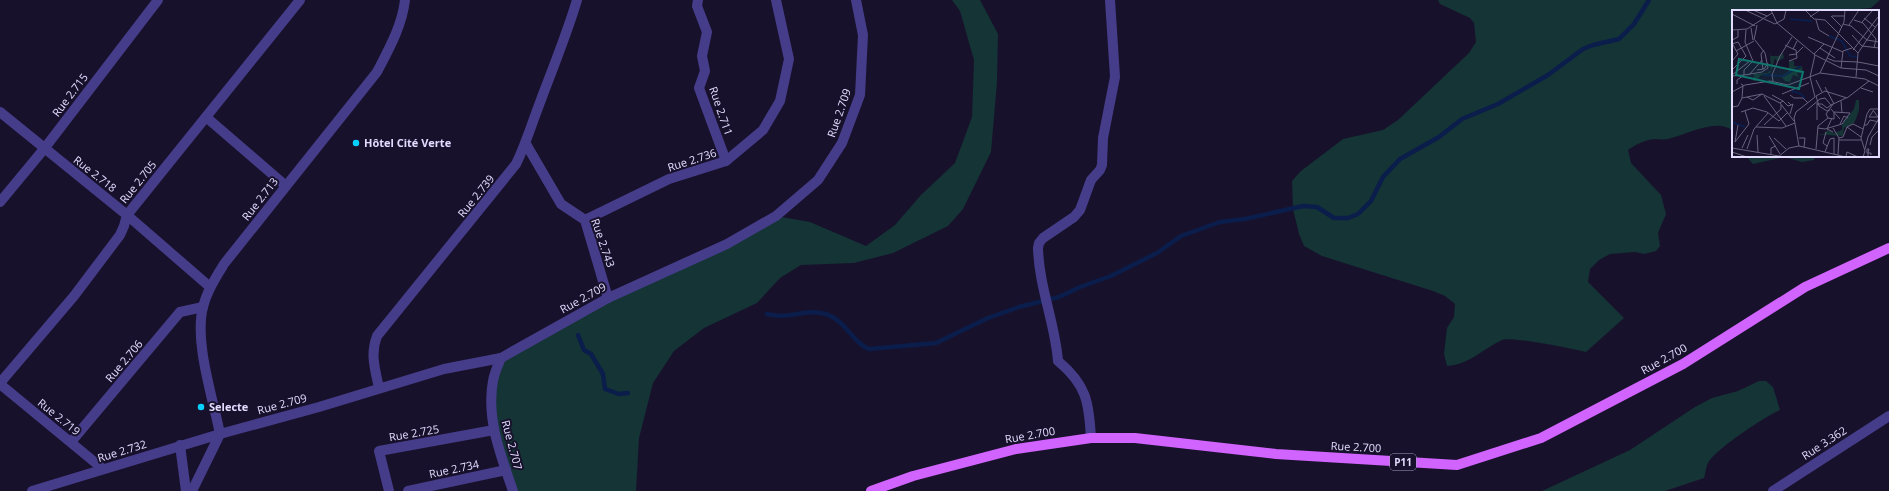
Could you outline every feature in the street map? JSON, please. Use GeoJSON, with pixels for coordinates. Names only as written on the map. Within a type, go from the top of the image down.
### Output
{"type":"FeatureCollection","features":[{"type":"Feature","properties":{"kind":"main road","name":"Rue 2.700"},"geometry":{"type":"LineString","coordinates":[[871,491],[913,476],[1016,448],[1091,438],[1135,438],[1276,454],[1457,465],[1541,438],[1683,364],[1805,288],[1889,248]]}},
{"type":"Feature","properties":{"kind":"street","name":"Rue 2.715"},"geometry":{"type":"LineString","coordinates":[[0,202],[44,149],[158,0]]}},
{"type":"Feature","properties":{"kind":"street","name":"Rue 2.705"},"geometry":{"type":"LineString","coordinates":[[0,384],[78,290],[122,230],[126,215],[300,0]]}},
{"type":"Feature","properties":{"kind":"street","name":"Rue 2.713"},"geometry":{"type":"LineString","coordinates":[[220,434],[202,351],[201,330],[203,308],[210,287],[224,264],[377,72],[394,40],[404,9],[405,0]]}},
{"type":"Feature","properties":{"kind":"street","name":"Rue 2.739"},"geometry":{"type":"LineString","coordinates":[[380,388],[372,356],[373,346],[377,336],[501,185],[516,164],[526,144],[535,116],[564,45],[577,0]]}},
{"type":"Feature","properties":{"kind":"street","name":"Rue 2.711"},"geometry":{"type":"LineString","coordinates":[[698,0],[697,6],[707,32],[702,56],[705,71],[699,88],[726,161]]}},
{"type":"Feature","properties":{"kind":"street","name":"Rue 2.736"},"geometry":{"type":"LineString","coordinates":[[584,220],[669,179],[726,161],[763,130],[780,101],[789,59],[776,0]]}},
{"type":"Feature","properties":{"kind":"street","name":"Rue 2.709"},"geometry":{"type":"LineString","coordinates":[[220,434],[444,369],[501,358],[608,298],[727,244],[776,216],[818,180],[842,143],[860,94],[862,35],[856,0]]}},
{"type":"Feature","properties":{"kind":"street"},"geometry":{"type":"LineString","coordinates":[[1091,438],[1088,406],[1083,389],[1072,373],[1058,361],[1056,339],[1045,296],[1038,248],[1039,243],[1043,238],[1080,210],[1091,180],[1100,170],[1102,165],[1103,138],[1115,77],[1110,0]]}},
{"type":"Feature","properties":{"kind":"street","name":"Rue 2.718"},"geometry":{"type":"LineString","coordinates":[[0,112],[126,215],[210,287]]}},
{"type":"Feature","properties":{"kind":"street"},"geometry":{"type":"LineString","coordinates":[[206,117],[286,186]]}},
{"type":"Feature","properties":{"kind":"street","name":"Rue 2.743"},"geometry":{"type":"LineString","coordinates":[[526,144],[562,204],[584,220],[608,298]]}},
{"type":"Feature","properties":{"kind":"street","name":"Rue 2.706"},"geometry":{"type":"LineString","coordinates":[[71,442],[180,312],[203,308]]}},
{"type":"Feature","properties":{"kind":"street","name":"Rue 2.707"},"geometry":{"type":"LineString","coordinates":[[501,358],[493,381],[491,403],[494,430],[513,491]]}},
{"type":"Feature","properties":{"kind":"street","name":"Rue 2.719"},"geometry":{"type":"LineString","coordinates":[[0,384],[103,469]]}},
{"type":"Feature","properties":{"kind":"street","name":"Rue 3.362"},"geometry":{"type":"LineString","coordinates":[[1773,491],[1889,416]]}},
{"type":"Feature","properties":{"kind":"street","name":"Rue 2.725"},"geometry":{"type":"LineString","coordinates":[[389,491],[379,451],[494,430]]}},
{"type":"Feature","properties":{"kind":"street"},"geometry":{"type":"LineString","coordinates":[[192,491],[220,434]]}},
{"type":"Feature","properties":{"kind":"street","name":"Rue 2.732"},"geometry":{"type":"LineString","coordinates":[[32,491],[43,489],[180,445],[220,434]]}},
{"type":"Feature","properties":{"kind":"street"},"geometry":{"type":"LineString","coordinates":[[180,445],[186,491]]}},
{"type":"Feature","properties":{"kind":"street","name":"Rue 2.734"},"geometry":{"type":"LineString","coordinates":[[408,491],[506,470]]}},
{"type":"Feature","properties":{"kind":"green space"},"geometry":{"type":"Polygon","coordinates":[[[952,0],[980,0],[998,34],[997,82],[991,152],[963,209],[948,226],[893,253],[854,263],[801,265],[780,278],[757,303],[704,328],[674,351],[653,383],[639,438],[636,491],[513,491],[491,403],[501,358],[776,216],[810,222],[866,246],[895,225],[921,195],[955,163],[972,117],[974,60],[960,11],[952,0]]]}},
{"type":"Feature","properties":{"kind":"green space"},"geometry":{"type":"Polygon","coordinates":[[[1438,0],[1880,0],[1871,8],[1850,10],[1732,10],[1732,130],[1726,127],[1710,126],[1668,139],[1648,140],[1637,144],[1628,150],[1631,163],[1661,195],[1666,214],[1658,233],[1660,246],[1656,251],[1644,254],[1635,252],[1610,254],[1599,260],[1590,269],[1588,282],[1624,318],[1586,352],[1542,343],[1507,339],[1502,340],[1469,360],[1447,366],[1444,354],[1447,328],[1454,317],[1455,304],[1445,296],[1433,291],[1322,256],[1304,246],[1299,234],[1293,209],[1292,181],[1301,171],[1343,139],[1383,130],[1398,120],[1469,53],[1476,42],[1474,23],[1470,18],[1440,4],[1438,0]]]}},
{"type":"Feature","properties":{"kind":"green space"},"geometry":{"type":"Polygon","coordinates":[[[1747,157],[1784,157],[1753,164],[1747,157]]]}},
{"type":"Feature","properties":{"kind":"green space"},"geometry":{"type":"Polygon","coordinates":[[[1784,157],[1815,157],[1814,160],[1802,162],[1784,157]]]}},
{"type":"Feature","properties":{"kind":"green space"},"geometry":{"type":"Polygon","coordinates":[[[1759,381],[1766,381],[1773,387],[1780,410],[1743,432],[1716,454],[1708,464],[1704,478],[1665,491],[1542,491],[1630,450],[1695,407],[1712,398],[1738,391],[1759,381]]]}},
{"type":"Feature","properties":{"kind":"waterway"},"geometry":{"type":"LineString","coordinates":[[767,314],[783,316],[811,312],[826,314],[838,321],[863,346],[869,349],[936,343],[988,318],[1019,307],[1059,297],[1080,287],[1111,276],[1157,253],[1181,236],[1220,222],[1245,219],[1303,206],[1317,207],[1334,218],[1348,218],[1358,214],[1371,201],[1383,177],[1400,159],[1439,137],[1462,119],[1498,104],[1548,75],[1583,49],[1619,39],[1634,24],[1649,0]]}},
{"type":"Feature","properties":{"kind":"waterway"},"geometry":{"type":"LineString","coordinates":[[578,335],[584,350],[591,354],[603,374],[605,389],[619,394],[628,393]]}},
{"type":"Feature","properties":{"kind":"place","name":"Hôtel Cité Verte"},"geometry":{"type":"Point","coordinates":[356,143]}},
{"type":"Feature","properties":{"kind":"place","name":"Selecte"},"geometry":{"type":"Point","coordinates":[201,407]}}]}
